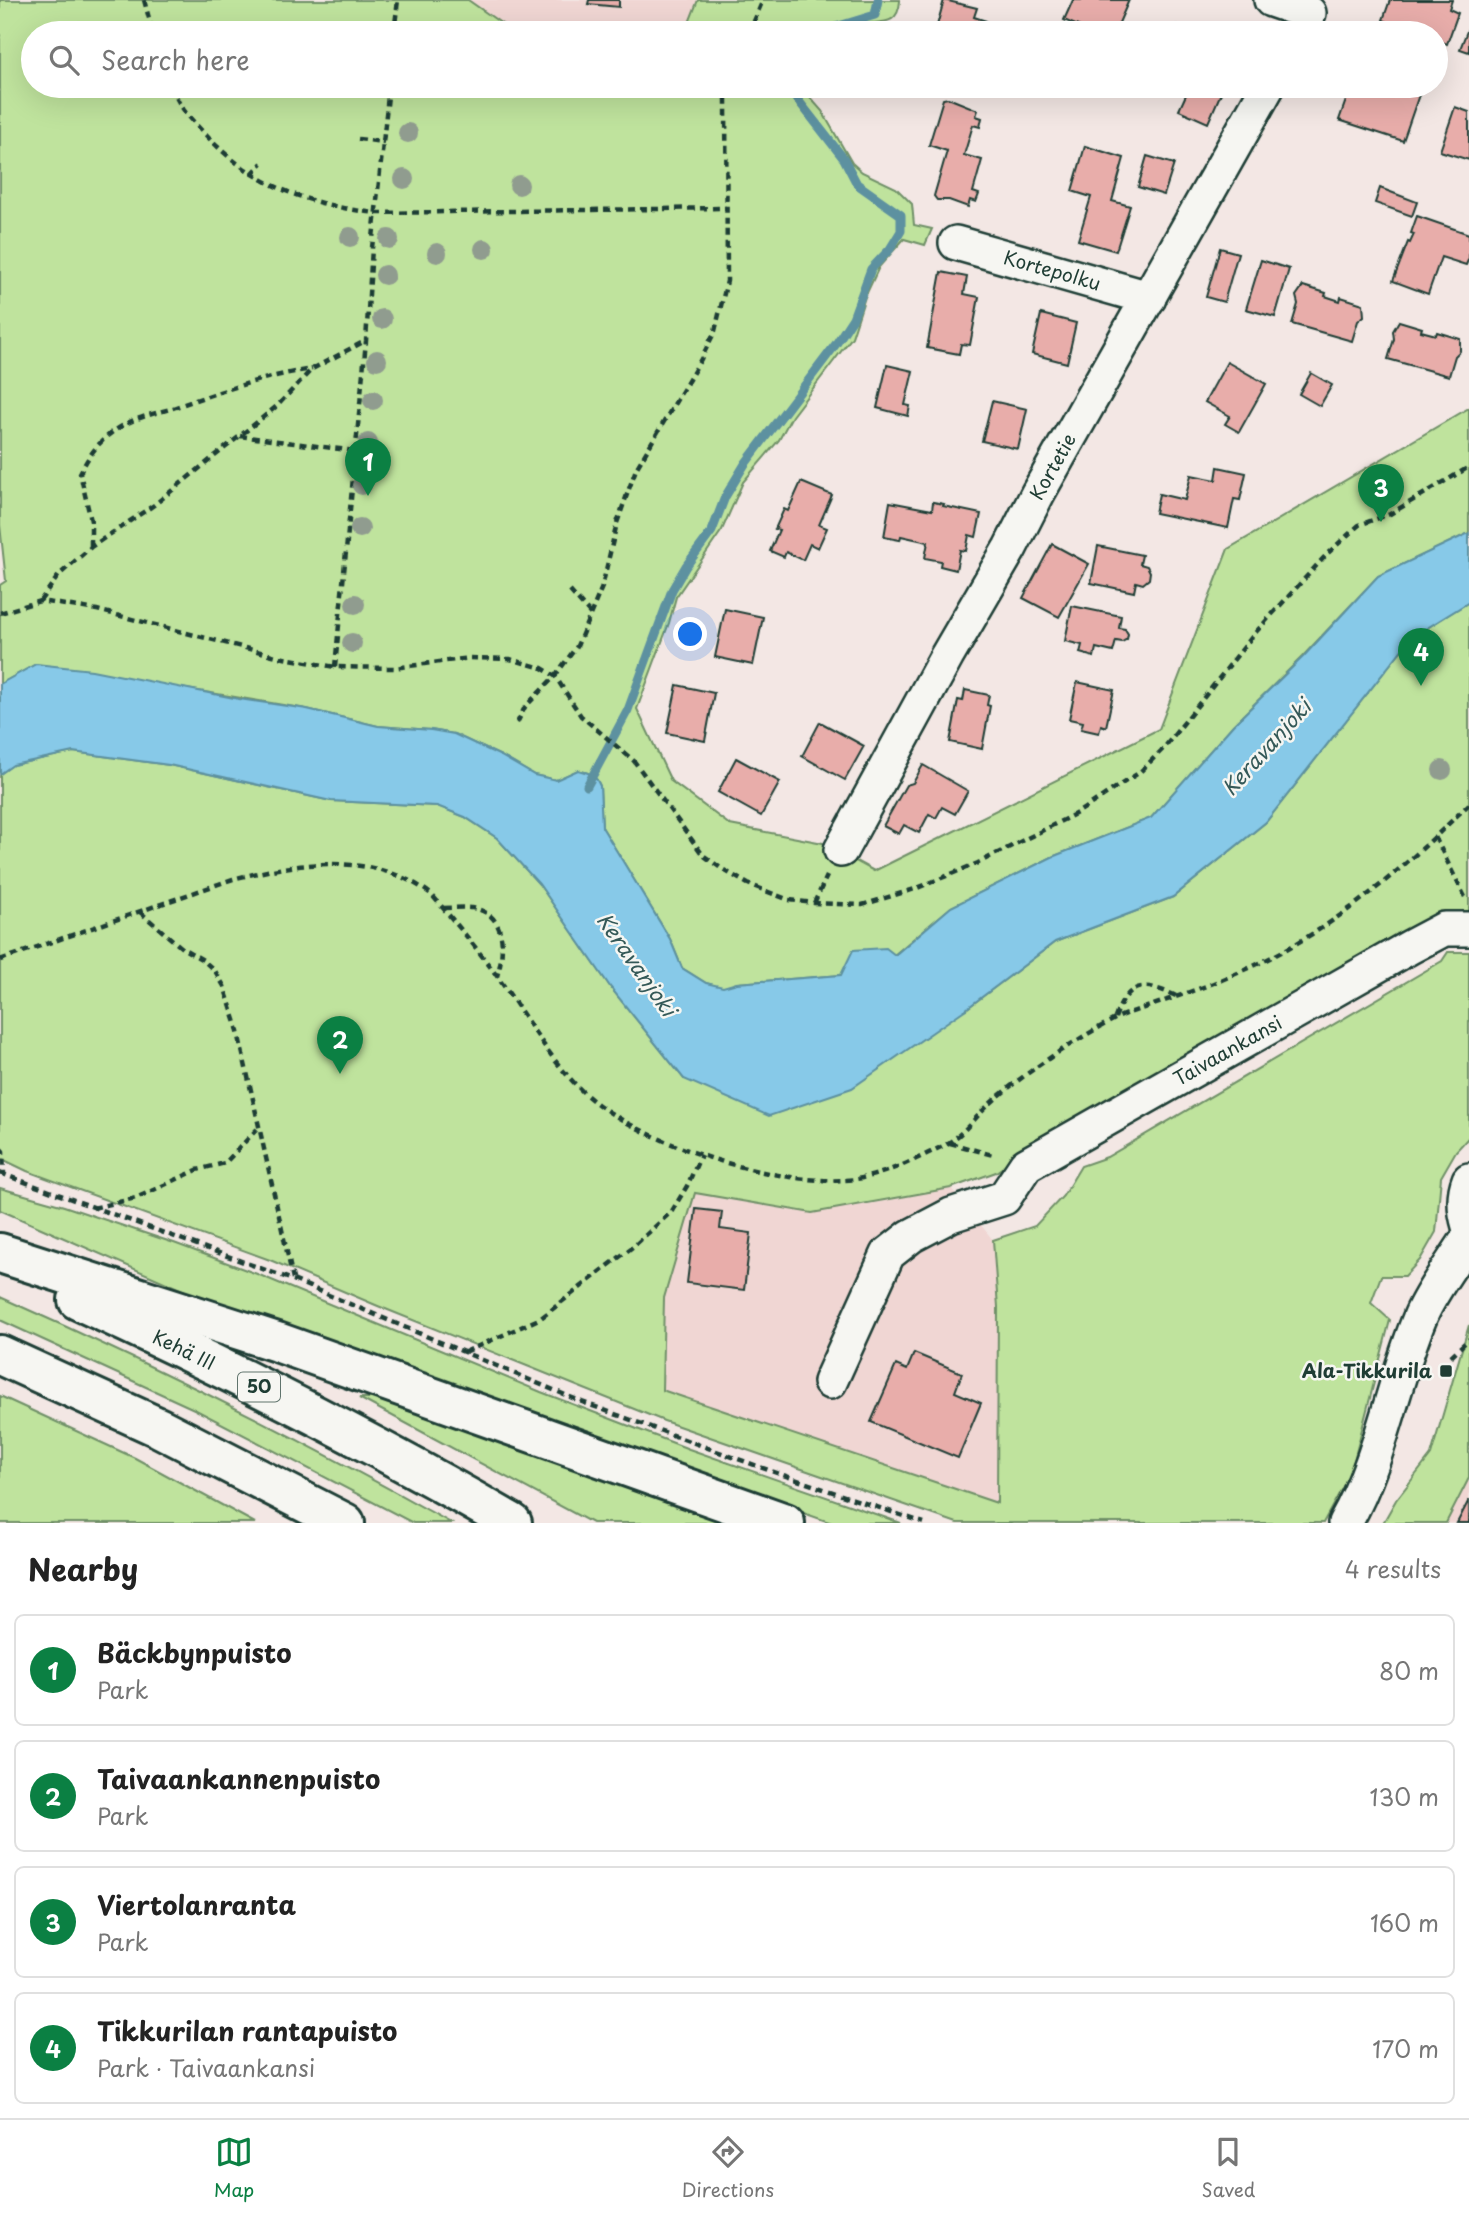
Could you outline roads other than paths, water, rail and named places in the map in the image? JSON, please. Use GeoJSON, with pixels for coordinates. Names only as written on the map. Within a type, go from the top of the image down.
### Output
{"type":"FeatureCollection","features":[{"type":"Feature","properties":{"kind":"highway"},"geometry":{"type":"LineString","coordinates":[[0,1253],[277,1342],[785,1523]]}},
{"type":"Feature","properties":{"kind":"highway","name":"Kehä III"},"geometry":{"type":"LineString","coordinates":[[0,1264],[199,1356],[466,1496],[512,1523]]}},
{"type":"Feature","properties":{"kind":"highway"},"geometry":{"type":"LineString","coordinates":[[0,1355],[160,1428],[345,1523]]}},
{"type":"Feature","properties":{"kind":"street"},"geometry":{"type":"LineString","coordinates":[[1271,0],[1308,15]]}},
{"type":"Feature","properties":{"kind":"street","name":"Kortetie"},"geometry":{"type":"LineString","coordinates":[[841,850],[1038,493],[1261,98]]}},
{"type":"Feature","properties":{"kind":"street","name":"Kortepolku"},"geometry":{"type":"LineString","coordinates":[[957,243],[1149,298]]}},
{"type":"Feature","properties":{"kind":"street","name":"Taivaankansi"},"geometry":{"type":"LineString","coordinates":[[830,1382],[888,1254],[911,1236],[951,1215],[1004,1198],[1026,1165],[1410,947],[1444,929],[1469,929]]}},
{"type":"Feature","properties":{"kind":"street"},"geometry":{"type":"LineString","coordinates":[[1469,1180],[1465,1209],[1469,1226]]}},
{"type":"Feature","properties":{"kind":"street"},"geometry":{"type":"LineString","coordinates":[[1345,1523],[1356,1504],[1375,1454],[1421,1314],[1469,1237]]}},
{"type":"Feature","properties":{"kind":"water","name":"Keravanjoki"},"geometry":{"type":"Polygon","coordinates":[[[1469,533],[1469,602],[1411,638],[1266,822],[1173,897],[1055,942],[966,1009],[852,1088],[769,1116],[684,1079],[611,988],[539,884],[497,838],[465,817],[437,806],[331,801],[169,765],[73,752],[13,765],[0,774],[0,684],[36,664],[92,670],[239,699],[307,709],[378,726],[454,734],[534,775],[556,780],[578,770],[597,780],[600,786],[602,827],[670,939],[682,968],[706,983],[723,987],[737,983],[841,975],[853,950],[886,948],[895,955],[951,907],[1052,857],[1151,818],[1233,725],[1303,657],[1378,576],[1469,533]]]}},
{"type":"Feature","properties":{"kind":"waterway"},"geometry":{"type":"LineString","coordinates":[[855,21],[875,15],[878,0]]}},
{"type":"Feature","properties":{"kind":"waterway"},"geometry":{"type":"LineString","coordinates":[[587,786],[628,710],[672,590],[712,531],[725,497],[745,464],[853,318],[871,269],[890,249],[901,231],[901,215],[857,184],[844,159],[796,98]]}},
{"type":"Feature","properties":{"kind":"place","name":"Bäckbynpuisto"},"geometry":{"type":"Point","coordinates":[368,496]}},
{"type":"Feature","properties":{"kind":"place","name":"Viertolanranta"},"geometry":{"type":"Point","coordinates":[1381,522]}},
{"type":"Feature","properties":{"kind":"place","name":"Tikkurilan rantapuisto"},"geometry":{"type":"Point","coordinates":[1421,686]}},
{"type":"Feature","properties":{"kind":"place","name":"Taivaankannenpuisto"},"geometry":{"type":"Point","coordinates":[340,1074]}},
{"type":"Feature","properties":{"kind":"place","name":"Ala-Tikkurila"},"geometry":{"type":"Point","coordinates":[1446,1371]}}]}
